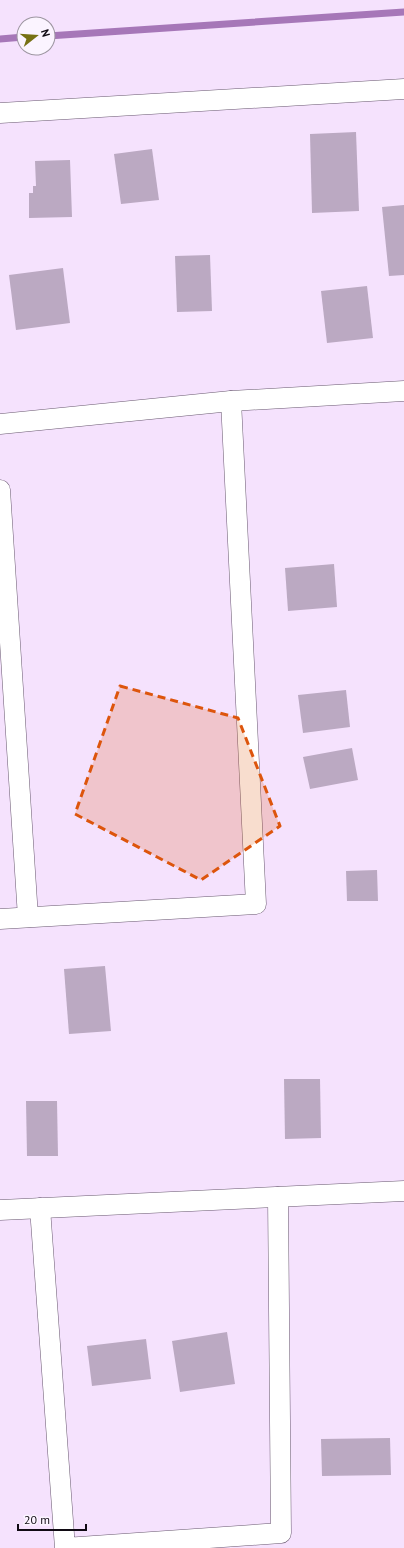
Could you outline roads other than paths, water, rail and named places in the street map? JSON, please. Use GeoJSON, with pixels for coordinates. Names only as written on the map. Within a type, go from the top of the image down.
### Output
{"type":"FeatureCollection","features":[{"type":"Feature","properties":{"kind":"street"},"geometry":{"type":"LineString","coordinates":[[0,112],[404,89]]}},
{"type":"Feature","properties":{"kind":"street"},"geometry":{"type":"LineString","coordinates":[[0,424],[231,401],[404,391]]}},
{"type":"Feature","properties":{"kind":"street"},"geometry":{"type":"LineString","coordinates":[[0,919],[256,904],[231,401]]}},
{"type":"Feature","properties":{"kind":"street"},"geometry":{"type":"LineString","coordinates":[[0,490],[28,918]]}},
{"type":"Feature","properties":{"kind":"street"},"geometry":{"type":"LineString","coordinates":[[0,1210],[404,1191]]}},
{"type":"Feature","properties":{"kind":"street"},"geometry":{"type":"LineString","coordinates":[[40,1208],[65,1548],[281,1533],[278,1197]]}},
{"type":"Feature","properties":{"kind":"waterway"},"geometry":{"type":"LineString","coordinates":[[56,35],[404,12]]}},
{"type":"Feature","properties":{"kind":"waterway"},"geometry":{"type":"LineString","coordinates":[[0,39],[16,38]]}}]}
